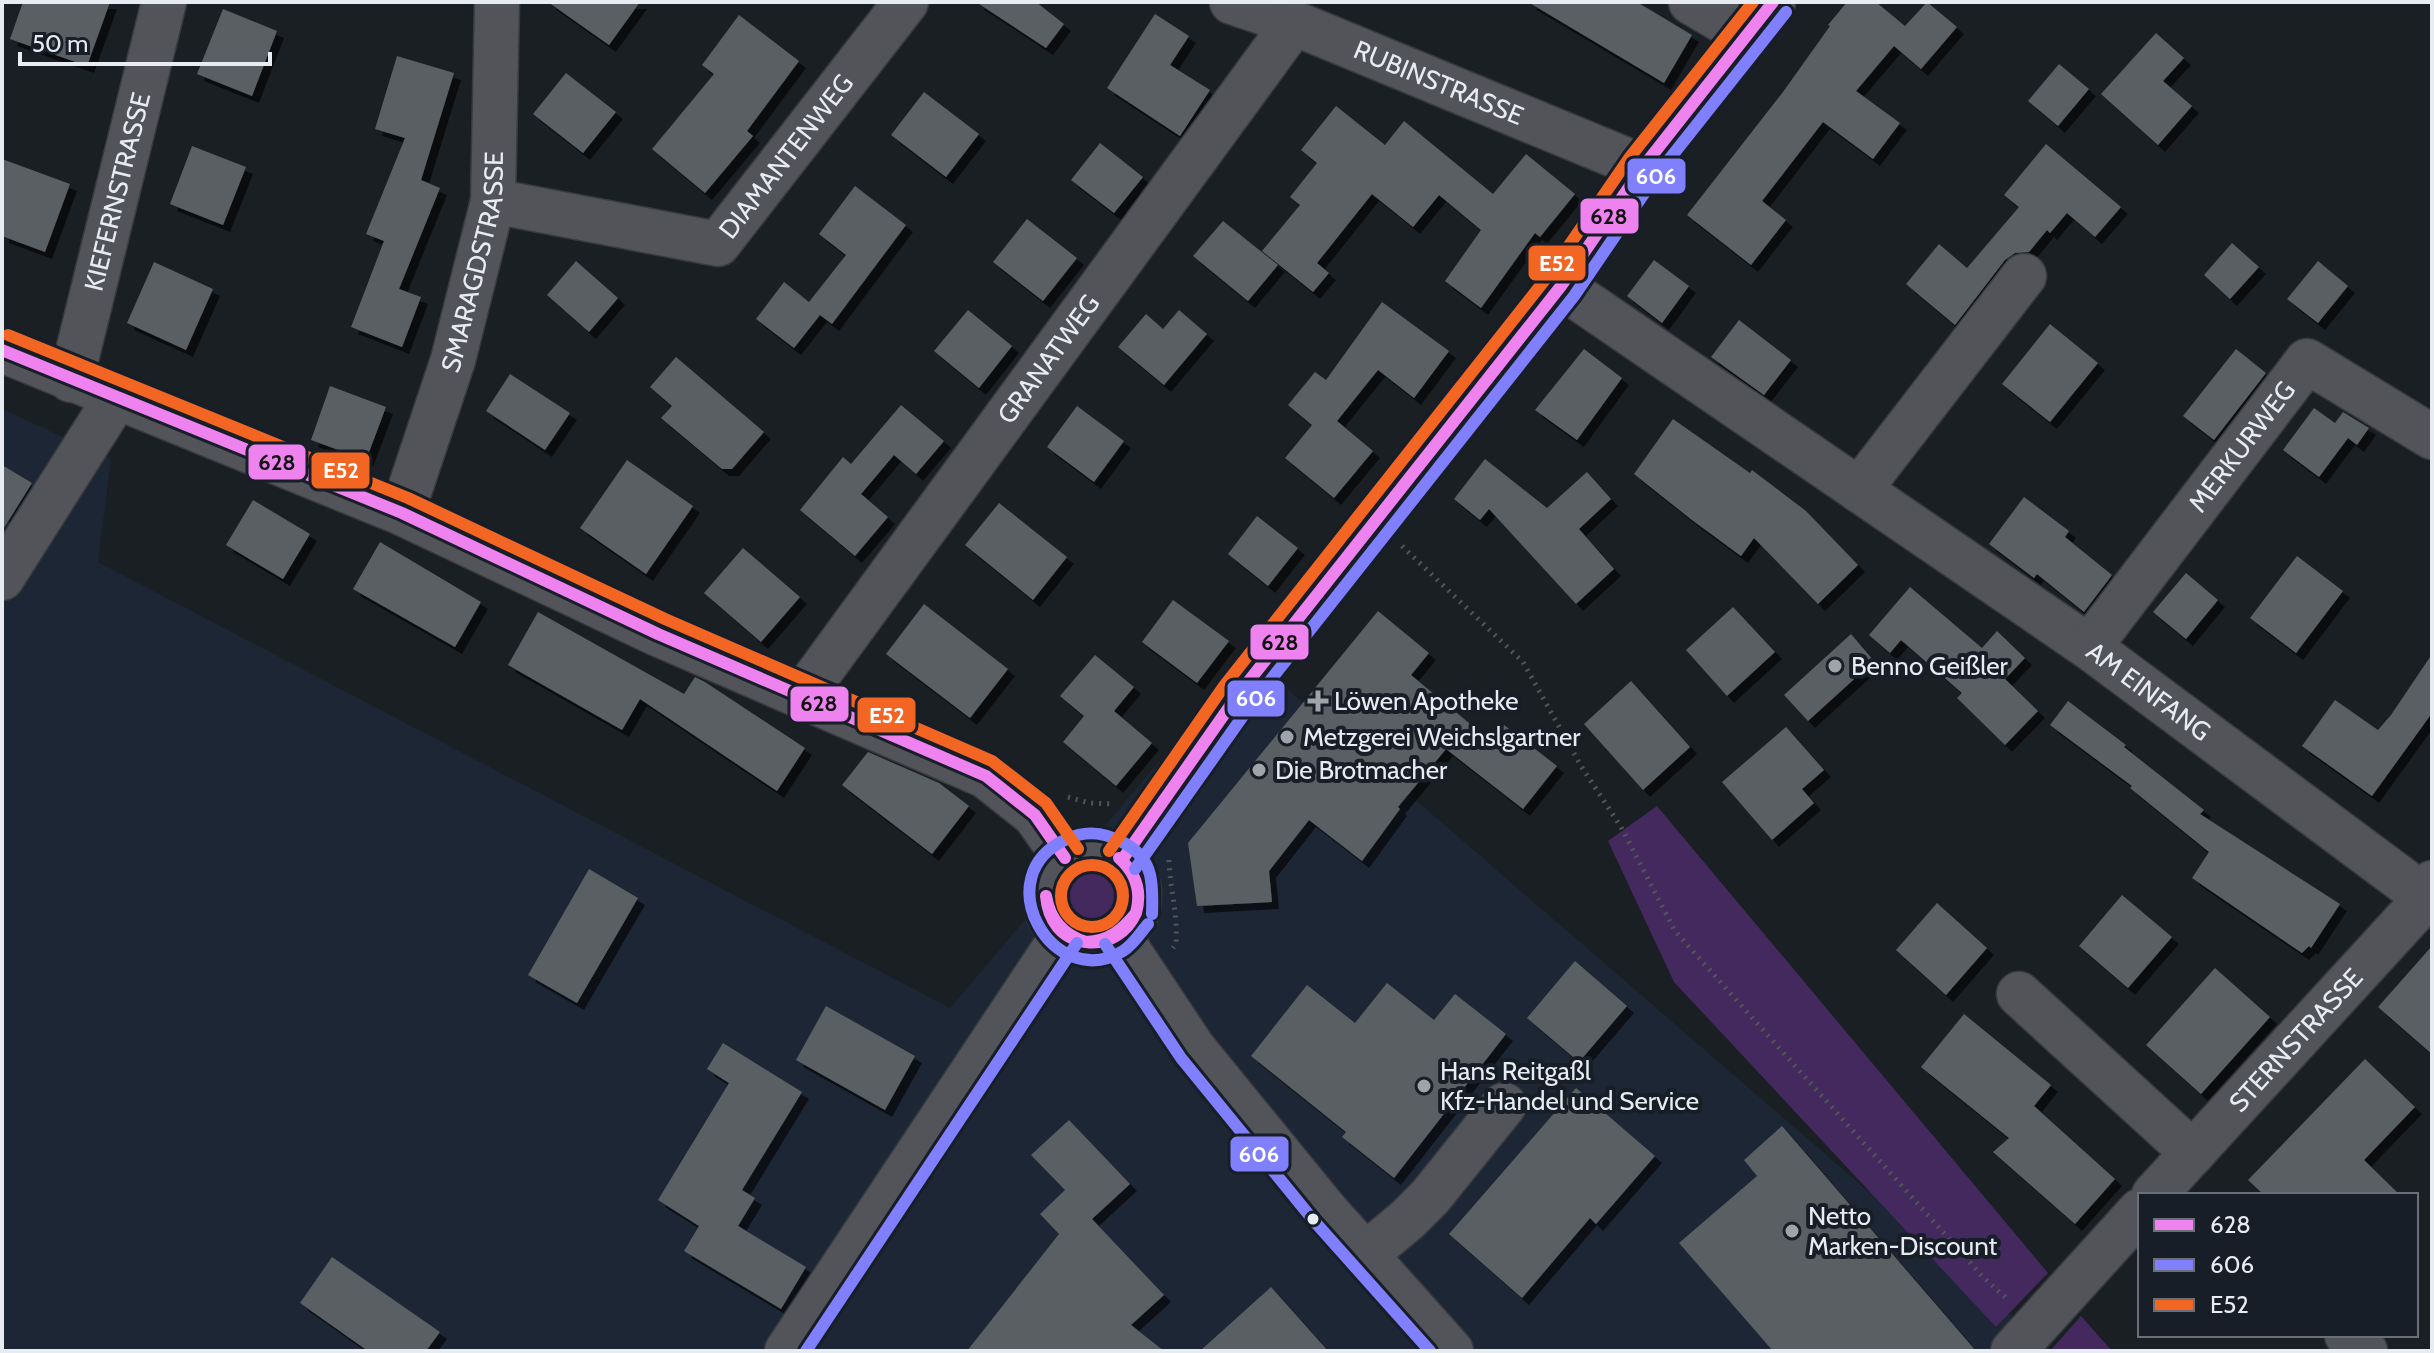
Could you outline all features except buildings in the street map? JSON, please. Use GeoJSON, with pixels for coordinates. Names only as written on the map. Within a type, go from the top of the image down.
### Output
{"type":"FeatureCollection","features":[{"type":"Feature","properties":{"kind":"street","name":"KIEFERNSTRASSE"},"geometry":{"type":"LineString","coordinates":[[71,380],[164,2]]}},
{"type":"Feature","properties":{"kind":"street","name":"SMARAGDSTRASSE"},"geometry":{"type":"LineString","coordinates":[[402,513],[453,360],[493,201],[497,2]]}},
{"type":"Feature","properties":{"kind":"street","name":"DIAMANTENWEG"},"geometry":{"type":"LineString","coordinates":[[493,201],[718,244],[906,2]]}},
{"type":"Feature","properties":{"kind":"street","name":"RUBINSTRASSE"},"geometry":{"type":"LineString","coordinates":[[1232,2],[1294,23],[1643,167]]}},
{"type":"Feature","properties":{"kind":"street"},"geometry":{"type":"LineString","coordinates":[[1122,860],[1237,696],[1561,286],[1643,167],[1760,18],[1691,2]]}},
{"type":"Feature","properties":{"kind":"street","name":"GRANATWEG"},"geometry":{"type":"LineString","coordinates":[[803,695],[1294,23]]}},
{"type":"Feature","properties":{"kind":"street"},"geometry":{"type":"LineString","coordinates":[[1859,490],[2024,276]]}},
{"type":"Feature","properties":{"kind":"street","name":"AM EINFANG"},"geometry":{"type":"LineString","coordinates":[[1561,286],[2089,647],[2430,894]]}},
{"type":"Feature","properties":{"kind":"street"},"geometry":{"type":"LineString","coordinates":[[2,350],[402,513],[658,634],[986,776],[1035,815],[1065,858]]}},
{"type":"Feature","properties":{"kind":"street","name":"MERKURWEG"},"geometry":{"type":"LineString","coordinates":[[2089,647],[2307,361],[2432,437]]}},
{"type":"Feature","properties":{"kind":"street"},"geometry":{"type":"LineString","coordinates":[[2,578],[116,398]]}},
{"type":"Feature","properties":{"kind":"street"},"geometry":{"type":"LineString","coordinates":[[1094,848],[1122,860],[1132,871],[1140,899],[1128,926],[1118,935],[1096,943],[1085,943],[1064,934],[1047,910],[1047,881],[1054,867],[1079,850],[1094,848]]}},
{"type":"Feature","properties":{"kind":"street","name":"STERNSTRASSE"},"geometry":{"type":"LineString","coordinates":[[2177,1180],[2430,894]]}},
{"type":"Feature","properties":{"kind":"street"},"geometry":{"type":"LineString","coordinates":[[787,1351],[1064,934]]}},
{"type":"Feature","properties":{"kind":"street"},"geometry":{"type":"LineString","coordinates":[[1118,935],[1193,1048],[1282,1159],[1451,1351]]}},
{"type":"Feature","properties":{"kind":"street"},"geometry":{"type":"LineString","coordinates":[[2019,994],[2177,1180]]}},
{"type":"Feature","properties":{"kind":"street"},"geometry":{"type":"LineString","coordinates":[[1365,1255],[1430,1197],[1504,1105]]}},
{"type":"Feature","properties":{"kind":"street"},"geometry":{"type":"LineString","coordinates":[[2024,1338],[2138,1213]]}},
{"type":"Feature","properties":{"kind":"street"},"geometry":{"type":"LineString","coordinates":[[2349,1337],[2365,1351]]}},
{"type":"Feature","properties":{"kind":"path"},"geometry":{"type":"LineString","coordinates":[[1375,520],[1523,662],[1581,766],[1621,827],[1675,931],[1982,1276],[2024,1338]]}},
{"type":"Feature","properties":{"kind":"path"},"geometry":{"type":"LineString","coordinates":[[1035,815],[1053,801],[1069,797],[1089,803],[1121,804]]}},
{"type":"Feature","properties":{"kind":"shaded area"},"geometry":{"type":"Polygon","coordinates":[[[2,409],[111,459],[98,562],[950,1008],[1249,656],[2053,1351],[2,1351],[2,409]]]}},
{"type":"Feature","properties":{"kind":"shaded area"},"geometry":{"type":"Polygon","coordinates":[[[1657,806],[2048,1273],[1996,1327],[1674,982],[1608,841],[1657,806]]]}},
{"type":"Feature","properties":{"kind":"shaded area"},"geometry":{"type":"Polygon","coordinates":[[[1093,866],[1111,872],[1119,880],[1125,898],[1119,916],[1111,924],[1093,930],[1075,924],[1067,916],[1061,898],[1067,880],[1075,872],[1093,866]]]}},
{"type":"Feature","properties":{"kind":"shaded area"},"geometry":{"type":"Polygon","coordinates":[[[2081,1316],[2112,1351],[2050,1351],[2081,1316]]]}},
{"type":"Feature","properties":{"kind":"transit line","name":"E52"},"geometry":{"type":"LineString","coordinates":[[1109,851],[1224,686],[1548,276],[1630,157],[1753,2]]}},
{"type":"Feature","properties":{"kind":"transit line","name":"628"},"geometry":{"type":"LineString","coordinates":[[1122,860],[1237,696],[1561,286],[1643,167],[1773,2]]}},
{"type":"Feature","properties":{"kind":"transit line","name":"606"},"geometry":{"type":"LineString","coordinates":[[1135,869],[1250,706],[1574,296],[1656,176],[1786,12]]}},
{"type":"Feature","properties":{"kind":"transit line","name":"E52"},"geometry":{"type":"LineString","coordinates":[[8,335],[408,498],[665,619],[992,761],[1046,803],[1078,849]]}},
{"type":"Feature","properties":{"kind":"transit line","name":"628"},"geometry":{"type":"LineString","coordinates":[[2,350],[402,513],[658,634],[986,776],[1035,815],[1065,858]]}},
{"type":"Feature","properties":{"kind":"transit line","name":"606"},"geometry":{"type":"LineString","coordinates":[[1148,924],[1123,951],[1097,960],[1073,957],[1053,944],[1038,925],[1030,902],[1031,878],[1043,856],[1067,839],[1090,833],[1105,835],[1135,850],[1147,866],[1152,883],[1152,914]]}},
{"type":"Feature","properties":{"kind":"transit line","name":"628"},"geometry":{"type":"LineString","coordinates":[[1119,858],[1136,883],[1136,913]]}},
{"type":"Feature","properties":{"kind":"transit line","name":"E52"},"geometry":{"type":"LineString","coordinates":[[1092,865],[1114,874],[1123,896],[1114,918],[1092,927],[1070,918],[1061,896],[1070,874],[1092,865]]}},
{"type":"Feature","properties":{"kind":"transit line","name":"628"},"geometry":{"type":"LineString","coordinates":[[1046,896],[1059,925],[1086,942]]}},
{"type":"Feature","properties":{"kind":"transit line","name":"628"},"geometry":{"type":"LineString","coordinates":[[1046,896],[1057,927],[1069,937],[1086,942]]}},
{"type":"Feature","properties":{"kind":"transit line","name":"628"},"geometry":{"type":"LineString","coordinates":[[1086,942],[1114,934],[1136,913]]}},
{"type":"Feature","properties":{"kind":"transit line","name":"628"},"geometry":{"type":"LineString","coordinates":[[1086,942],[1102,942],[1116,936],[1136,913]]}},
{"type":"Feature","properties":{"kind":"transit line","name":"606"},"geometry":{"type":"LineString","coordinates":[[806,1351],[1077,943]]}},
{"type":"Feature","properties":{"kind":"transit line","name":"606"},"geometry":{"type":"LineString","coordinates":[[1105,944],[1181,1058],[1314,1221],[1430,1351]]}},
{"type":"Feature","properties":{"kind":"place","name":"Benno Geißler"},"geometry":{"type":"Point","coordinates":[1835,666]}},
{"type":"Feature","properties":{"kind":"place","name":"Löwen Apotheke"},"geometry":{"type":"Point","coordinates":[1318,701]}},
{"type":"Feature","properties":{"kind":"place","name":"Metzgerei Weichslgartner"},"geometry":{"type":"Point","coordinates":[1287,737]}},
{"type":"Feature","properties":{"kind":"place","name":"Die Brotmacher"},"geometry":{"type":"Point","coordinates":[1259,770]}},
{"type":"Feature","properties":{"kind":"place","name":"Hans Reitgaßl Kfz-Handel und Service"},"geometry":{"type":"Point","coordinates":[1424,1086]}},
{"type":"Feature","properties":{"kind":"place","name":"Netto Marken-Discount"},"geometry":{"type":"Point","coordinates":[1792,1231]}}]}
